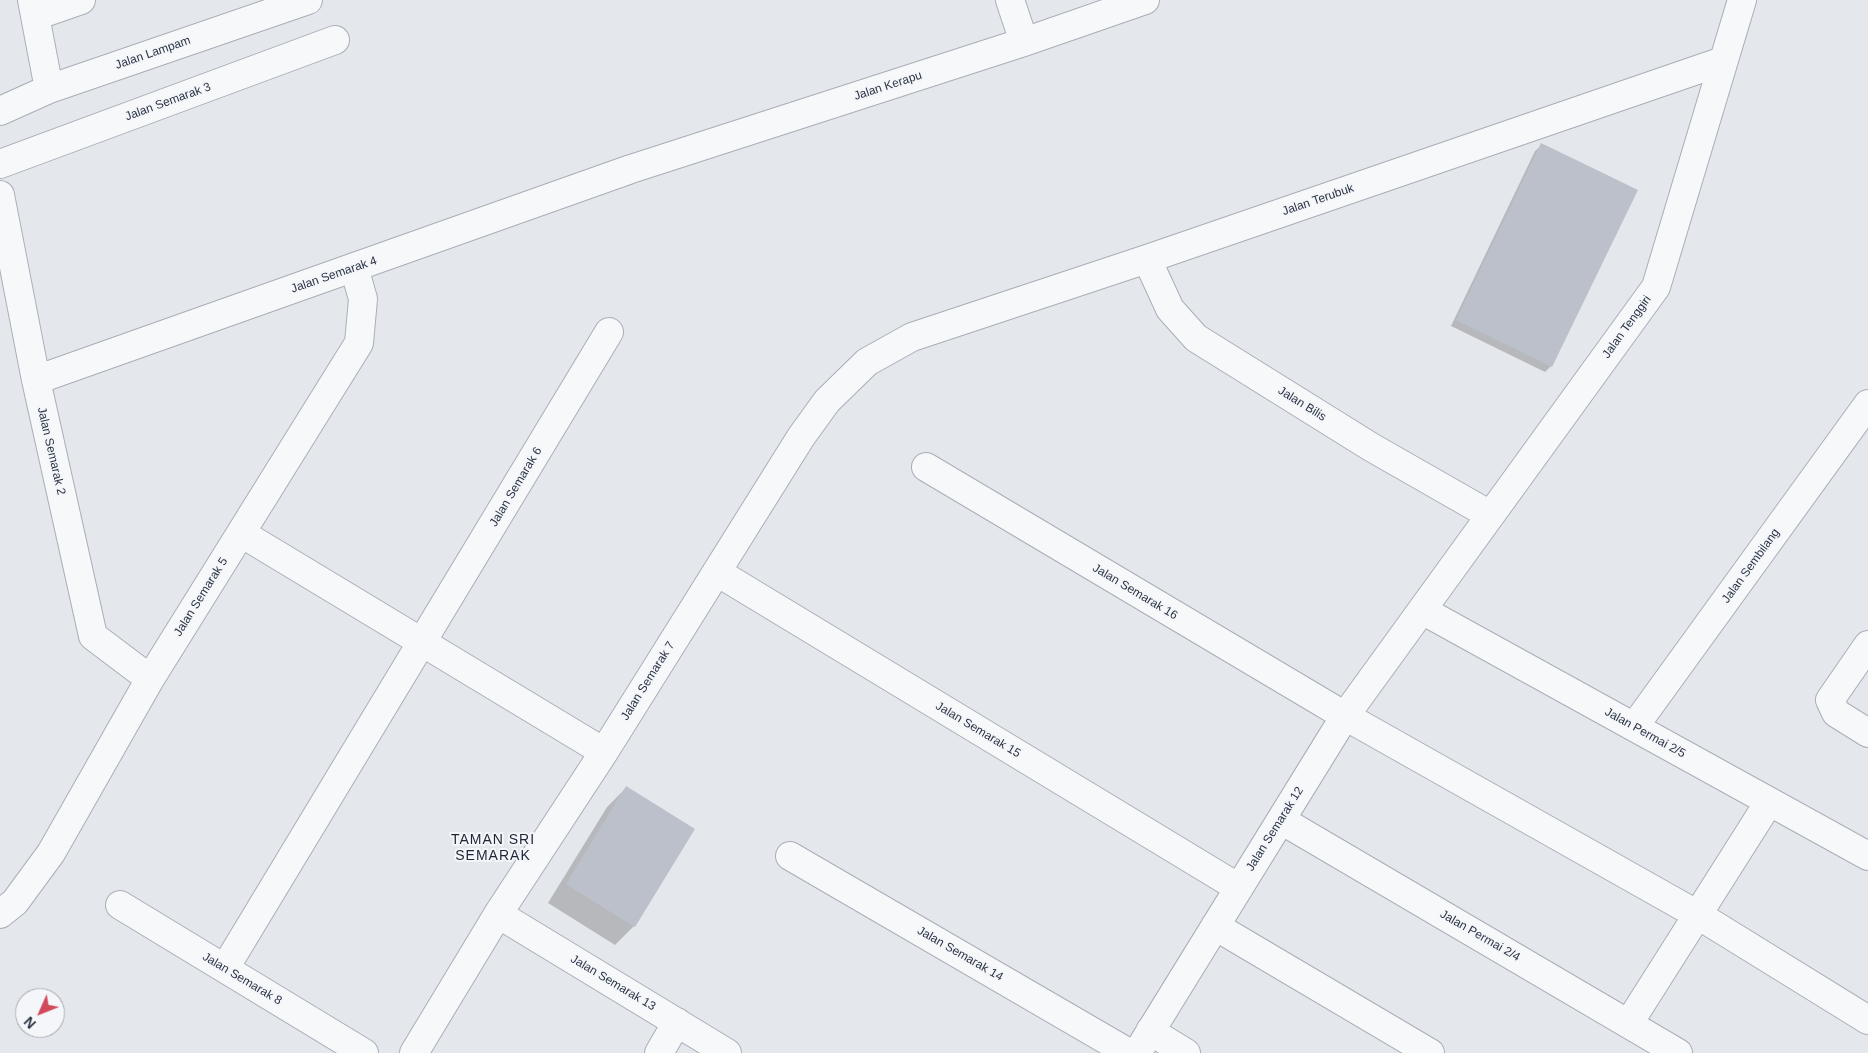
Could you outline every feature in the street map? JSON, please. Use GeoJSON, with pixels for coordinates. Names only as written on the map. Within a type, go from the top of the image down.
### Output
{"type":"FeatureCollection","features":[{"type":"Feature","properties":{"kind":"street"},"geometry":{"type":"LineString","coordinates":[[49,89],[34,8],[81,0]]}},
{"type":"Feature","properties":{"kind":"street","name":"Jalan Lampam"},"geometry":{"type":"LineString","coordinates":[[0,111],[49,89],[308,0]]}},
{"type":"Feature","properties":{"kind":"street"},"geometry":{"type":"LineString","coordinates":[[1010,0],[1024,42]]}},
{"type":"Feature","properties":{"kind":"street","name":"Jalan Kerapu"},"geometry":{"type":"LineString","coordinates":[[631,169],[1024,42],[1144,0]]}},
{"type":"Feature","properties":{"kind":"street","name":"Jalan Tenggiri"},"geometry":{"type":"LineString","coordinates":[[1422,610],[1656,287],[1742,0]]}},
{"type":"Feature","properties":{"kind":"street","name":"Jalan Semarak 3"},"geometry":{"type":"LineString","coordinates":[[0,164],[335,40]]}},
{"type":"Feature","properties":{"kind":"street","name":"Jalan Terubuk"},"geometry":{"type":"LineString","coordinates":[[912,337],[1147,259],[1723,61]]}},
{"type":"Feature","properties":{"kind":"street","name":"Jalan Semarak 4"},"geometry":{"type":"LineString","coordinates":[[36,380],[631,169]]}},
{"type":"Feature","properties":{"kind":"street","name":"Jalan Semarak 2"},"geometry":{"type":"LineString","coordinates":[[0,194],[36,380],[92,636],[150,679]]}},
{"type":"Feature","properties":{"kind":"street","name":"Jalan Bilis"},"geometry":{"type":"LineString","coordinates":[[1147,259],[1170,309],[1196,338],[1371,447],[1490,515]]}},
{"type":"Feature","properties":{"kind":"street","name":"Jalan Semarak 5"},"geometry":{"type":"LineString","coordinates":[[0,914],[15,902],[51,853],[150,679],[359,343],[363,299],[354,267]]}},
{"type":"Feature","properties":{"kind":"street","name":"Jalan Semarak 6"},"geometry":{"type":"LineString","coordinates":[[225,968],[609,332]]}},
{"type":"Feature","properties":{"kind":"street","name":"Jalan Semarak 7"},"geometry":{"type":"LineString","coordinates":[[414,1053],[498,914],[604,752],[801,437],[827,401],[867,362],[912,337]]}},
{"type":"Feature","properties":{"kind":"street","name":"Jalan Sembilang"},"geometry":{"type":"LineString","coordinates":[[1634,727],[1868,404]]}},
{"type":"Feature","properties":{"kind":"street","name":"Jalan Semarak 16"},"geometry":{"type":"LineString","coordinates":[[926,467],[1345,716],[1698,915],[1868,1020]]}},
{"type":"Feature","properties":{"kind":"street"},"geometry":{"type":"LineString","coordinates":[[241,533],[604,752]]}},
{"type":"Feature","properties":{"kind":"street","name":"Jalan Semarak 15"},"geometry":{"type":"LineString","coordinates":[[717,572],[1239,888]]}},
{"type":"Feature","properties":{"kind":"street","name":"Jalan Permai 2/5"},"geometry":{"type":"LineString","coordinates":[[1422,610],[1868,856]]}},
{"type":"Feature","properties":{"kind":"street","name":"Jalan Semarak 12"},"geometry":{"type":"LineString","coordinates":[[1144,1042],[1345,716],[1422,610]]}},
{"type":"Feature","properties":{"kind":"street"},"geometry":{"type":"LineString","coordinates":[[1868,645],[1830,700],[1836,714],[1868,733]]}},
{"type":"Feature","properties":{"kind":"street"},"geometry":{"type":"LineString","coordinates":[[1629,1023],[1770,802]]}},
{"type":"Feature","properties":{"kind":"street","name":"Jalan Permai 2/4"},"geometry":{"type":"LineString","coordinates":[[1281,820],[1678,1053]]}},
{"type":"Feature","properties":{"kind":"street","name":"Jalan Semarak 14"},"geometry":{"type":"LineString","coordinates":[[790,856],[1129,1053]]}},
{"type":"Feature","properties":{"kind":"street","name":"Jalan Semarak 8"},"geometry":{"type":"LineString","coordinates":[[120,904],[364,1053]]}},
{"type":"Feature","properties":{"kind":"street","name":"Jalan Semarak 13"},"geometry":{"type":"LineString","coordinates":[[498,914],[728,1053]]}},
{"type":"Feature","properties":{"kind":"street"},"geometry":{"type":"LineString","coordinates":[[1215,926],[1430,1053]]}},
{"type":"Feature","properties":{"kind":"street"},"geometry":{"type":"LineString","coordinates":[[659,1053],[677,1022]]}},
{"type":"Feature","properties":{"kind":"street"},"geometry":{"type":"LineString","coordinates":[[1144,1042],[1186,1053]]}},
{"type":"Feature","properties":{"kind":"building"},"geometry":{"type":"Polygon","coordinates":[[[1541,143],[1638,190],[1552,367],[1456,320],[1541,143]]]}},
{"type":"Feature","properties":{"kind":"building"},"geometry":{"type":"Polygon","coordinates":[[[626,786],[695,829],[635,927],[566,884],[626,786]]]}},
{"type":"Feature","properties":{"kind":"district","name":"TAMAN SRI SEMARAK"},"geometry":{"type":"Point","coordinates":[493,848]}}]}
